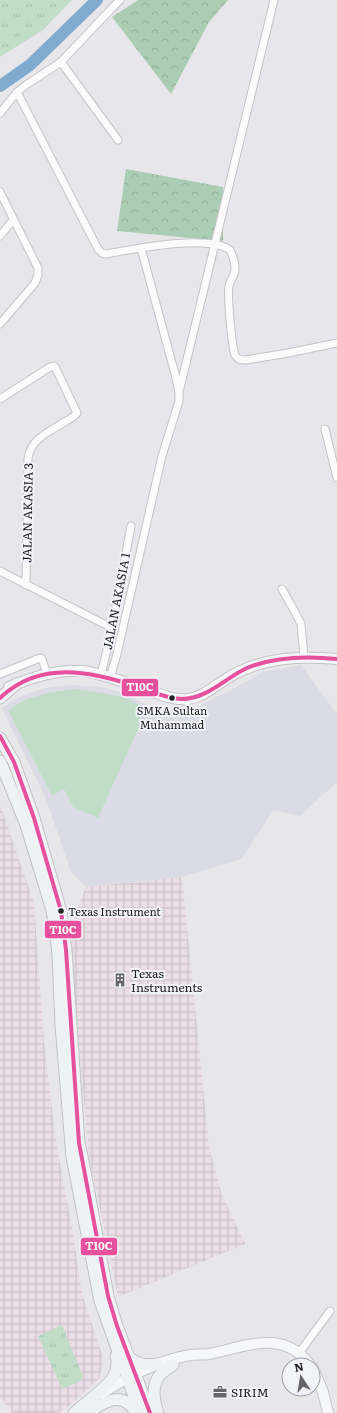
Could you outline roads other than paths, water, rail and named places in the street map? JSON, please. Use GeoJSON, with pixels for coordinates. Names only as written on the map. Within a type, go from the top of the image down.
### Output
{"type":"FeatureCollection","features":[{"type":"Feature","properties":{"kind":"main road"},"geometry":{"type":"LineString","coordinates":[[0,690],[47,674],[74,671],[105,676],[167,696],[188,699],[203,694],[246,668],[278,659],[304,657],[337,659]]}},
{"type":"Feature","properties":{"kind":"main road"},"geometry":{"type":"LineString","coordinates":[[0,698],[16,684]]}},
{"type":"Feature","properties":{"kind":"main road"},"geometry":{"type":"LineString","coordinates":[[1,744],[2,765],[26,825],[41,873],[55,928],[58,954],[63,1054],[72,1157],[96,1285],[117,1360],[113,1378],[107,1385],[73,1413]]}},
{"type":"Feature","properties":{"kind":"main road"},"geometry":{"type":"LineString","coordinates":[[1,744],[20,777],[34,818],[61,911],[66,950],[80,1143],[107,1291],[117,1326],[130,1358],[140,1413]]}},
{"type":"Feature","properties":{"kind":"main road"},"geometry":{"type":"LineString","coordinates":[[111,1336],[150,1413]]}},
{"type":"Feature","properties":{"kind":"main road"},"geometry":{"type":"LineString","coordinates":[[130,1358],[136,1364],[157,1364],[192,1355],[207,1354],[265,1342],[279,1344],[293,1349],[302,1357]]}},
{"type":"Feature","properties":{"kind":"main road"},"geometry":{"type":"LineString","coordinates":[[86,1413],[133,1379],[173,1365],[194,1360],[207,1354]]}},
{"type":"Feature","properties":{"kind":"main road"},"geometry":{"type":"LineString","coordinates":[[73,1413],[157,1364]]}},
{"type":"Feature","properties":{"kind":"main road"},"geometry":{"type":"LineString","coordinates":[[158,1413],[154,1391],[156,1382],[160,1375],[173,1365]]}},
{"type":"Feature","properties":{"kind":"main road"},"geometry":{"type":"LineString","coordinates":[[321,1387],[328,1413]]}},
{"type":"Feature","properties":{"kind":"main road"},"geometry":{"type":"LineString","coordinates":[[86,1413],[108,1400],[114,1399],[125,1401],[131,1405],[136,1413]]}},
{"type":"Feature","properties":{"kind":"street"},"geometry":{"type":"LineString","coordinates":[[0,113],[17,92],[61,62],[120,0]]}},
{"type":"Feature","properties":{"kind":"street"},"geometry":{"type":"LineString","coordinates":[[105,676],[117,654],[162,456],[177,410],[179,392],[274,0]]}},
{"type":"Feature","properties":{"kind":"street"},"geometry":{"type":"LineString","coordinates":[[61,62],[118,140]]}},
{"type":"Feature","properties":{"kind":"street"},"geometry":{"type":"LineString","coordinates":[[17,92],[98,249],[102,253],[106,254],[185,243],[222,245],[230,250],[234,262],[234,274],[229,285],[229,293],[233,346],[236,356],[239,359],[246,360],[337,343]]}},
{"type":"Feature","properties":{"kind":"street"},"geometry":{"type":"LineString","coordinates":[[0,192],[38,268],[38,275],[35,283],[0,324]]}},
{"type":"Feature","properties":{"kind":"street"},"geometry":{"type":"LineString","coordinates":[[0,236],[13,220]]}},
{"type":"Feature","properties":{"kind":"street"},"geometry":{"type":"LineString","coordinates":[[141,248],[179,392]]}},
{"type":"Feature","properties":{"kind":"street","name":"JALAN AKASIA 3"},"geometry":{"type":"LineString","coordinates":[[0,399],[53,366],[55,367],[76,411],[76,415],[41,437],[33,443],[29,450],[26,585]]}},
{"type":"Feature","properties":{"kind":"street"},"geometry":{"type":"LineString","coordinates":[[325,429],[337,478]]}},
{"type":"Feature","properties":{"kind":"street","name":"JALAN AKASIA 1"},"geometry":{"type":"LineString","coordinates":[[105,676],[112,628],[131,526]]}},
{"type":"Feature","properties":{"kind":"street"},"geometry":{"type":"LineString","coordinates":[[0,571],[112,628]]}},
{"type":"Feature","properties":{"kind":"street"},"geometry":{"type":"LineString","coordinates":[[282,590],[296,612],[301,624],[304,657]]}},
{"type":"Feature","properties":{"kind":"street"},"geometry":{"type":"LineString","coordinates":[[0,674],[40,658],[42,659],[47,674]]}},
{"type":"Feature","properties":{"kind":"street"},"geometry":{"type":"LineString","coordinates":[[299,1354],[330,1311]]}},
{"type":"Feature","properties":{"kind":"waterway"},"geometry":{"type":"LineString","coordinates":[[0,86],[30,65],[97,0]]}},
{"type":"Feature","properties":{"kind":"place","name":"SMKA Sultan Muhammad"},"geometry":{"type":"Point","coordinates":[172,698]}},
{"type":"Feature","properties":{"kind":"place","name":"Texas Instrument"},"geometry":{"type":"Point","coordinates":[61,911]}},
{"type":"Feature","properties":{"kind":"place","name":"Texas Instruments"},"geometry":{"type":"Point","coordinates":[120,980]}},
{"type":"Feature","properties":{"kind":"place","name":"SIRIM"},"geometry":{"type":"Point","coordinates":[220,1392]}}]}
